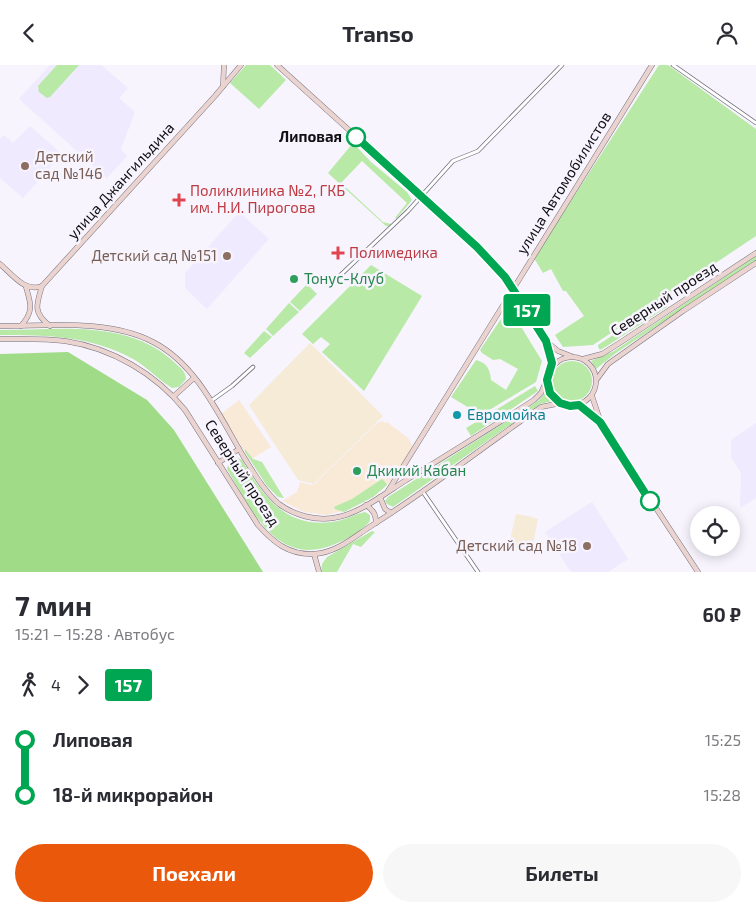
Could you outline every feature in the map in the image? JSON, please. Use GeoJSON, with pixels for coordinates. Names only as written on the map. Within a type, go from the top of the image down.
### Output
{"type":"FeatureCollection","features":[{"type":"Feature","properties":{"kind":"main road"},"geometry":{"type":"LineString","coordinates":[[223,87],[224,65]]}},
{"type":"Feature","properties":{"kind":"main road","name":"улица Джангильдина"},"geometry":{"type":"LineString","coordinates":[[42,286],[241,65]]}},
{"type":"Feature","properties":{"kind":"main road"},"geometry":{"type":"LineString","coordinates":[[277,65],[484,253],[514,289],[546,341],[552,363],[547,380],[550,393],[560,403],[570,406],[579,405],[592,396],[596,388],[596,379],[592,367],[583,359],[558,351],[546,341]]}},
{"type":"Feature","properties":{"kind":"main road","name":"улица Автомобилистов"},"geometry":{"type":"LineString","coordinates":[[388,492],[652,65]]}},
{"type":"Feature","properties":{"kind":"main road","name":"Северный проезд"},"geometry":{"type":"LineString","coordinates":[[583,359],[602,354],[756,253]]}},
{"type":"Feature","properties":{"kind":"main road","name":"Северный проезд"},"geometry":{"type":"LineString","coordinates":[[596,379],[608,363],[756,263]]}},
{"type":"Feature","properties":{"kind":"main road"},"geometry":{"type":"LineString","coordinates":[[0,264],[26,287],[42,286],[36,307],[40,316],[50,327]]}},
{"type":"Feature","properties":{"kind":"main road"},"geometry":{"type":"LineString","coordinates":[[21,326],[30,314],[31,309],[26,287]]}},
{"type":"Feature","properties":{"kind":"main road","name":"Северный проезд"},"geometry":{"type":"LineString","coordinates":[[0,326],[95,327],[113,329],[138,336],[164,348],[194,378],[266,491],[281,505],[291,511],[309,517],[332,519],[346,515],[380,497],[534,399],[541,393],[547,380]]}},
{"type":"Feature","properties":{"kind":"main road","name":"Северный проезд"},"geometry":{"type":"LineString","coordinates":[[0,339],[63,340],[111,354],[132,365],[174,396],[193,422],[258,525],[273,541],[299,553],[314,554],[324,552],[344,543],[391,513],[540,407],[560,403]]}},
{"type":"Feature","properties":{"kind":"main road"},"geometry":{"type":"LineString","coordinates":[[550,370],[563,358],[572,357]]}},
{"type":"Feature","properties":{"kind":"main road"},"geometry":{"type":"LineString","coordinates":[[174,396],[194,378]]}},
{"type":"Feature","properties":{"kind":"main road"},"geometry":{"type":"LineString","coordinates":[[592,396],[600,422],[698,572]]}},
{"type":"Feature","properties":{"kind":"main road"},"geometry":{"type":"LineString","coordinates":[[579,405],[600,422]]}},
{"type":"Feature","properties":{"kind":"main road"},"geometry":{"type":"LineString","coordinates":[[218,463],[239,449]]}},
{"type":"Feature","properties":{"kind":"main road"},"geometry":{"type":"LineString","coordinates":[[380,497],[385,509],[391,513]]}},
{"type":"Feature","properties":{"kind":"main road"},"geometry":{"type":"LineString","coordinates":[[366,505],[372,509],[376,516],[376,523]]}},
{"type":"Feature","properties":{"kind":"main road"},"geometry":{"type":"LineString","coordinates":[[314,554],[319,572]]}},
{"type":"Feature","properties":{"kind":"street"},"geometry":{"type":"LineString","coordinates":[[329,286],[395,224],[453,161],[478,151],[562,65]]}},
{"type":"Feature","properties":{"kind":"street"},"geometry":{"type":"LineString","coordinates":[[673,65],[756,123]]}},
{"type":"Feature","properties":{"kind":"street"},"geometry":{"type":"LineString","coordinates":[[210,402],[253,367]]}},
{"type":"Feature","properties":{"kind":"street"},"geometry":{"type":"LineString","coordinates":[[422,491],[478,572]]}},
{"type":"Feature","properties":{"kind":"shaded area"},"geometry":{"type":"Polygon","coordinates":[[[50,65],[101,65],[128,88],[119,98],[135,112],[121,149],[127,156],[107,178],[19,99],[50,65]]]}},
{"type":"Feature","properties":{"kind":"shaded area","name":"Детский сад №146"},"geometry":{"type":"Polygon","coordinates":[[[30,126],[62,154],[23,198],[0,178],[0,139],[4,135],[13,143],[30,126]]]}},
{"type":"Feature","properties":{"kind":"shaded area","name":"Детский сад №151"},"geometry":{"type":"Polygon","coordinates":[[[239,212],[269,239],[207,309],[185,288],[185,273],[239,212]]]}},
{"type":"Feature","properties":{"kind":"shaded area"},"geometry":{"type":"Polygon","coordinates":[[[310,343],[383,416],[314,484],[298,480],[249,405],[310,343]]]}},
{"type":"Feature","properties":{"kind":"shaded area"},"geometry":{"type":"Polygon","coordinates":[[[239,400],[271,447],[250,460],[221,414],[239,400]]]}},
{"type":"Feature","properties":{"kind":"shaded area"},"geometry":{"type":"Polygon","coordinates":[[[382,421],[387,422],[408,438],[413,447],[391,480],[376,495],[348,510],[326,515],[304,512],[282,501],[297,492],[300,482],[311,485],[315,484],[376,424],[382,421]]]}},
{"type":"Feature","properties":{"kind":"shaded area"},"geometry":{"type":"Polygon","coordinates":[[[756,423],[756,498],[740,508],[741,473],[731,457],[731,440],[756,423]]]}},
{"type":"Feature","properties":{"kind":"shaded area","name":"Детский сад №18"},"geometry":{"type":"Polygon","coordinates":[[[592,502],[628,559],[608,572],[571,572],[545,532],[592,502]]]}},
{"type":"Feature","properties":{"kind":"shaded area"},"geometry":{"type":"Polygon","coordinates":[[[516,514],[538,519],[532,549],[524,548],[523,552],[508,549],[516,514]]]}},
{"type":"Feature","properties":{"kind":"green space"},"geometry":{"type":"Polygon","coordinates":[[[57,65],[79,65],[47,98],[39,92],[38,86],[57,65]]]}},
{"type":"Feature","properties":{"kind":"green space"},"geometry":{"type":"Polygon","coordinates":[[[246,65],[270,65],[286,80],[259,109],[230,83],[246,65]]]}},
{"type":"Feature","properties":{"kind":"green space"},"geometry":{"type":"Polygon","coordinates":[[[659,65],[668,65],[756,129],[756,236],[593,345],[563,347],[555,335],[584,316],[566,291],[563,291],[551,269],[543,273],[534,258],[659,65]]]}},
{"type":"Feature","properties":{"kind":"green space"},"geometry":{"type":"Polygon","coordinates":[[[353,143],[371,162],[407,192],[412,200],[395,218],[407,203],[362,161],[341,183],[383,222],[391,224],[389,226],[386,226],[328,173],[353,143]]]}},
{"type":"Feature","properties":{"kind":"green space"},"geometry":{"type":"Polygon","coordinates":[[[756,256],[756,260],[616,353],[596,369],[591,361],[614,351],[756,256]]]}},
{"type":"Feature","properties":{"kind":"green space"},"geometry":{"type":"Polygon","coordinates":[[[371,265],[422,296],[364,391],[322,352],[330,344],[321,337],[313,344],[302,334],[371,265]]]}},
{"type":"Feature","properties":{"kind":"green space"},"geometry":{"type":"Polygon","coordinates":[[[307,284],[317,294],[300,311],[290,302],[307,284]]]}},
{"type":"Feature","properties":{"kind":"green space"},"geometry":{"type":"Polygon","coordinates":[[[666,300],[667,307],[600,350],[598,345],[666,300]]]}},
{"type":"Feature","properties":{"kind":"green space"},"geometry":{"type":"Polygon","coordinates":[[[289,303],[299,312],[273,336],[266,329],[289,303]]]}},
{"type":"Feature","properties":{"kind":"green space"},"geometry":{"type":"Polygon","coordinates":[[[509,307],[542,361],[536,382],[481,415],[451,397],[476,360],[487,367],[491,380],[506,390],[518,369],[500,359],[493,360],[480,350],[509,307]]]}},
{"type":"Feature","properties":{"kind":"green space"},"geometry":{"type":"Polygon","coordinates":[[[0,330],[91,330],[135,338],[155,348],[173,361],[180,367],[186,379],[179,387],[172,388],[135,360],[103,346],[52,337],[0,335],[0,330]]]}},
{"type":"Feature","properties":{"kind":"green space"},"geometry":{"type":"Polygon","coordinates":[[[264,331],[272,337],[250,358],[244,353],[264,331]]]}},
{"type":"Feature","properties":{"kind":"green space"},"geometry":{"type":"Polygon","coordinates":[[[68,352],[147,400],[174,430],[263,572],[0,572],[0,354],[68,352]]]}},
{"type":"Feature","properties":{"kind":"green space"},"geometry":{"type":"Polygon","coordinates":[[[576,361],[583,364],[589,370],[592,381],[591,389],[583,398],[576,401],[568,401],[561,398],[553,389],[552,377],[555,370],[564,362],[576,361]]]}},
{"type":"Feature","properties":{"kind":"green space"},"geometry":{"type":"Polygon","coordinates":[[[535,386],[538,391],[471,436],[466,428],[535,386]]]}},
{"type":"Feature","properties":{"kind":"green space"},"geometry":{"type":"Polygon","coordinates":[[[546,392],[552,401],[540,404],[393,507],[387,504],[385,501],[388,497],[538,401],[546,392]]]}},
{"type":"Feature","properties":{"kind":"green space"},"geometry":{"type":"Polygon","coordinates":[[[245,449],[253,459],[262,462],[284,498],[278,497],[267,486],[245,452],[245,449]]]}},
{"type":"Feature","properties":{"kind":"green space"},"geometry":{"type":"Polygon","coordinates":[[[237,457],[242,460],[267,497],[288,515],[316,523],[341,520],[365,512],[370,515],[370,521],[359,531],[344,540],[315,550],[297,548],[282,542],[268,531],[256,517],[227,469],[229,461],[237,457]]]}},
{"type":"Feature","properties":{"kind":"green space"},"geometry":{"type":"Polygon","coordinates":[[[382,479],[387,485],[373,497],[344,512],[335,509],[334,507],[352,499],[382,479]]]}},
{"type":"Feature","properties":{"kind":"green space"},"geometry":{"type":"Polygon","coordinates":[[[372,531],[375,532],[361,547],[353,544],[337,572],[321,572],[322,564],[327,557],[372,531]]]}},
{"type":"Feature","properties":{"kind":"bus line","name":"157"},"geometry":{"type":"LineString","coordinates":[[356,137],[484,253],[505,277],[546,341],[552,363],[547,380],[550,393],[560,403],[570,406],[579,405],[600,422],[650,501]]}},
{"type":"Feature","properties":{"kind":"place","name":"Липовая"},"geometry":{"type":"Point","coordinates":[356,137]}},
{"type":"Feature","properties":{"kind":"place","name":"Детский сад №146"},"geometry":{"type":"Point","coordinates":[25,166]}},
{"type":"Feature","properties":{"kind":"place","name":"Поликлиника №2, ГКБ им. Н.И. Пирогова"},"geometry":{"type":"Point","coordinates":[179,200]}},
{"type":"Feature","properties":{"kind":"place","name":"Полимедика"},"geometry":{"type":"Point","coordinates":[338,253]}},
{"type":"Feature","properties":{"kind":"place","name":"Детский сад №151"},"geometry":{"type":"Point","coordinates":[227,256]}},
{"type":"Feature","properties":{"kind":"place","name":"Тонус-Клуб"},"geometry":{"type":"Point","coordinates":[294,279]}},
{"type":"Feature","properties":{"kind":"place","name":"Евромойка"},"geometry":{"type":"Point","coordinates":[457,415]}},
{"type":"Feature","properties":{"kind":"place","name":"Дкикий Кабан"},"geometry":{"type":"Point","coordinates":[357,471]}},
{"type":"Feature","properties":{"kind":"place","name":"Детский сад №18"},"geometry":{"type":"Point","coordinates":[587,546]}}]}
